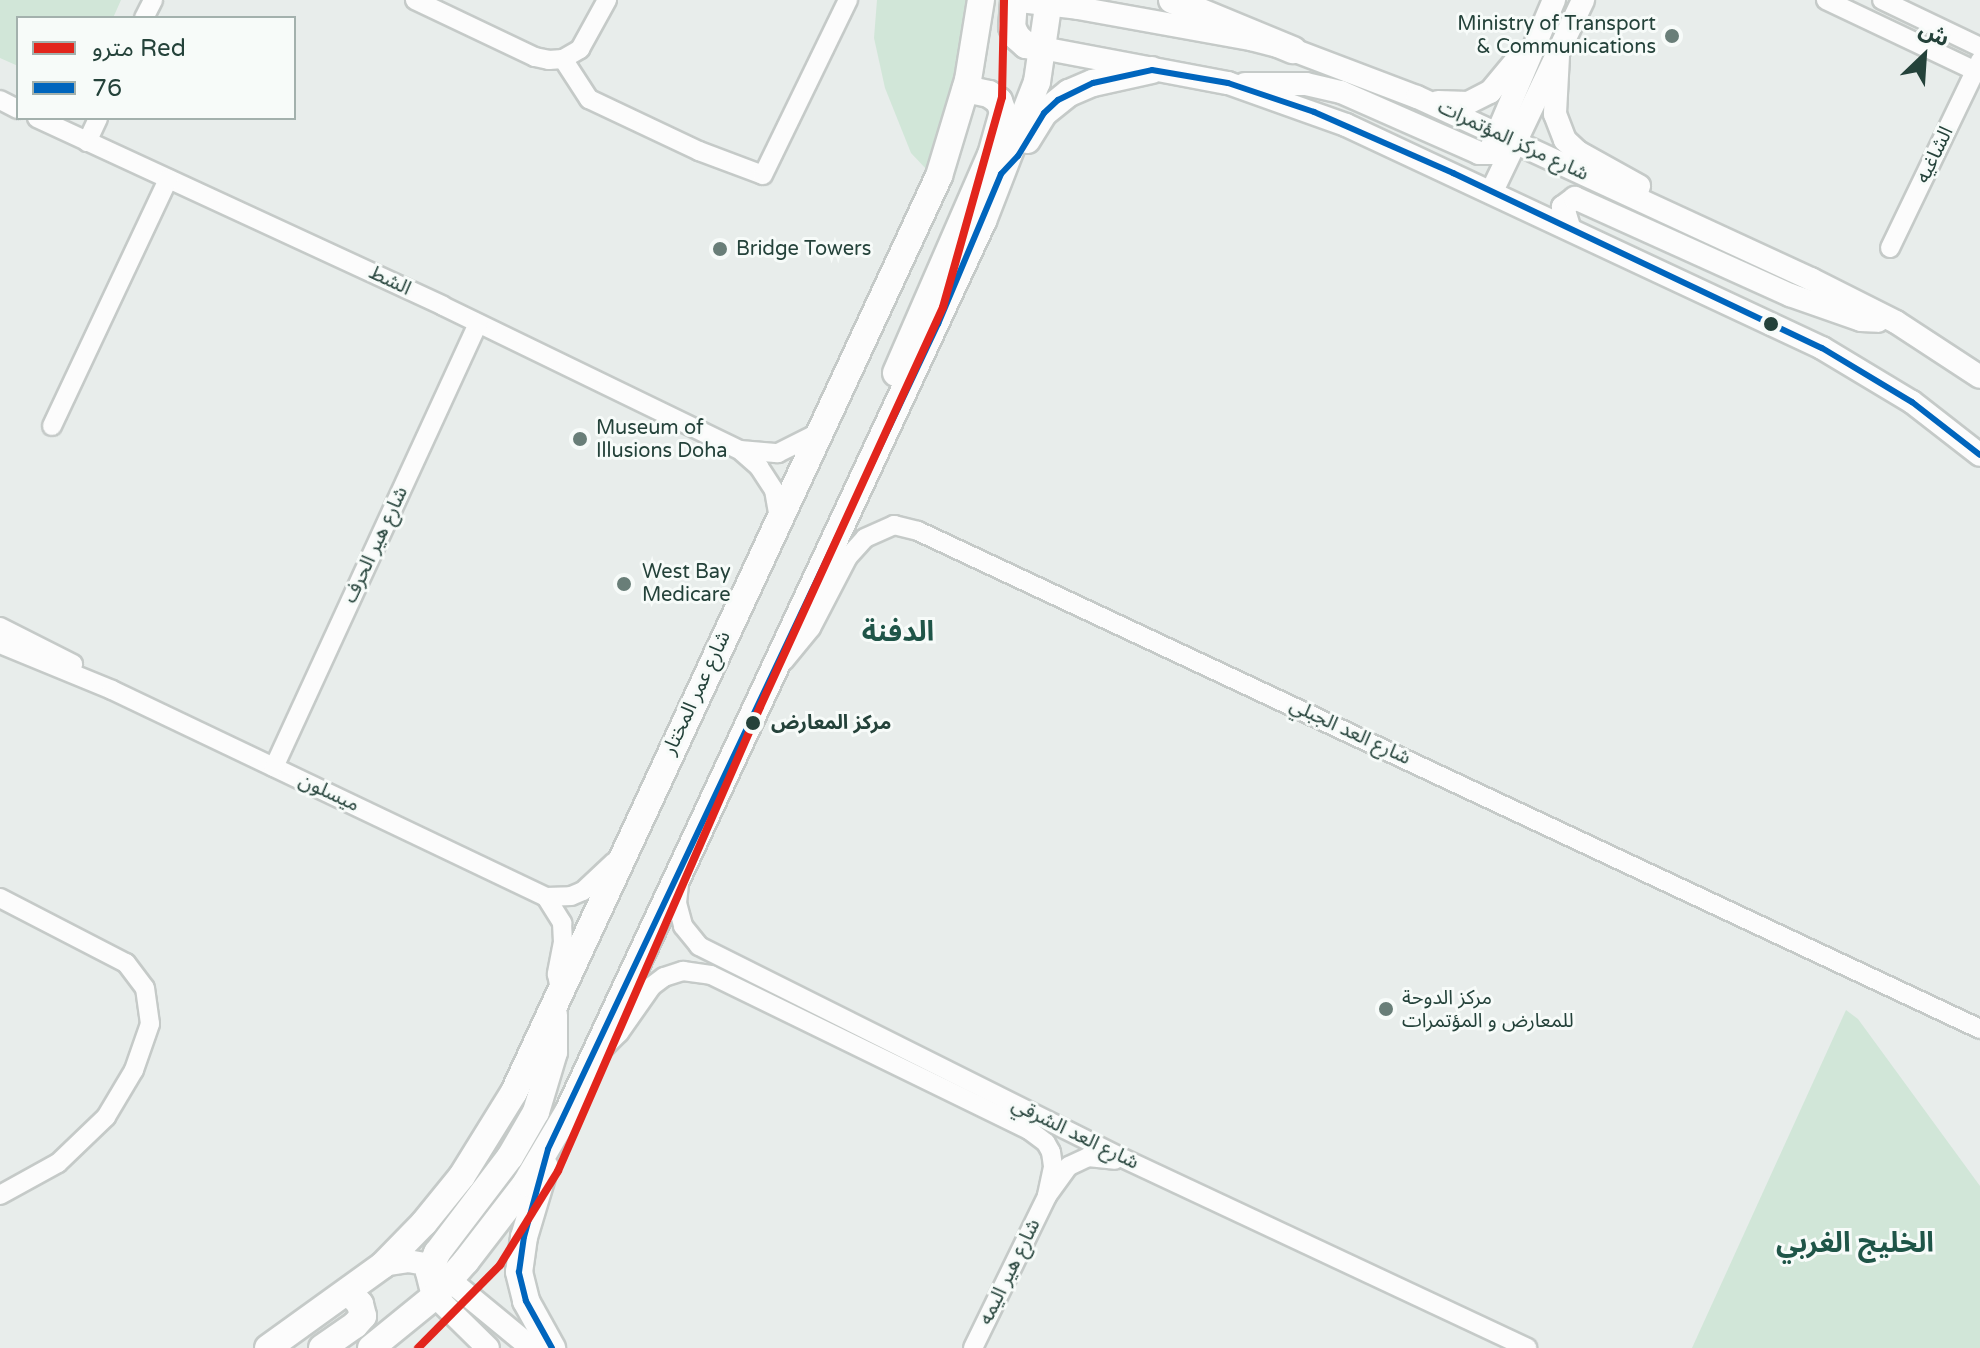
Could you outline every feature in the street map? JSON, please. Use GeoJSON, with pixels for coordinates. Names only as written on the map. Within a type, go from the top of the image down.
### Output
{"type":"FeatureCollection","features":[{"type":"Feature","properties":{"kind":"main road","name":"شارع عمر المختار"},"geometry":{"type":"LineString","coordinates":[[268,1348],[383,1265],[431,1214],[490,1134],[558,1000],[622,854],[939,176],[966,89],[981,0]]}},
{"type":"Feature","properties":{"kind":"main road"},"geometry":{"type":"LineString","coordinates":[[1014,0],[1012,27],[1017,37],[1026,45],[1042,48]]}},
{"type":"Feature","properties":{"kind":"main road"},"geometry":{"type":"LineString","coordinates":[[1172,0],[1293,50]]}},
{"type":"Feature","properties":{"kind":"main road"},"geometry":{"type":"LineString","coordinates":[[371,1348],[506,1211],[548,1149],[938,324],[1037,82],[1049,2]]}},
{"type":"Feature","properties":{"kind":"main road"},"geometry":{"type":"LineString","coordinates":[[1001,174],[1018,156],[1044,113],[1058,100],[1093,83],[1152,70]]}},
{"type":"Feature","properties":{"kind":"main road"},"geometry":{"type":"LineString","coordinates":[[846,518],[852,466],[991,155],[1003,112],[999,101],[989,94],[966,89]]}},
{"type":"Feature","properties":{"kind":"main road"},"geometry":{"type":"LineString","coordinates":[[439,1280],[536,1112],[554,1052],[558,1000]]}},
{"type":"Feature","properties":{"kind":"main road"},"geometry":{"type":"LineString","coordinates":[[548,1149],[539,1193],[524,1237],[519,1272],[529,1309],[552,1348]]}},
{"type":"Feature","properties":{"kind":"main road"},"geometry":{"type":"LineString","coordinates":[[322,1348],[363,1316],[360,1304],[349,1292]]}},
{"type":"Feature","properties":{"kind":"street"},"geometry":{"type":"LineString","coordinates":[[415,0],[535,57],[563,59],[586,42],[607,0]]}},
{"type":"Feature","properties":{"kind":"street"},"geometry":{"type":"LineString","coordinates":[[563,59],[589,99],[699,151],[763,175],[848,0]]}},
{"type":"Feature","properties":{"kind":"street","name":"شارع مركز المؤتمرات"},"geometry":{"type":"LineString","coordinates":[[1014,0],[1049,2],[1251,39],[1293,50],[1417,97],[1500,144],[1758,255],[1896,322],[1980,377]]}},
{"type":"Feature","properties":{"kind":"street"},"geometry":{"type":"LineString","coordinates":[[1492,191],[1500,144],[1535,42],[1554,0]]}},
{"type":"Feature","properties":{"kind":"street"},"geometry":{"type":"LineString","coordinates":[[1228,83],[1306,84],[1341,92],[1479,153],[1500,144],[1558,56],[1583,0]]}},
{"type":"Feature","properties":{"kind":"street"},"geometry":{"type":"LineString","coordinates":[[1826,0],[1978,69]]}},
{"type":"Feature","properties":{"kind":"street"},"geometry":{"type":"LineString","coordinates":[[1882,0],[1980,47]]}},
{"type":"Feature","properties":{"kind":"street"},"geometry":{"type":"LineString","coordinates":[[1417,97],[1468,103],[1490,92],[1535,42]]}},
{"type":"Feature","properties":{"kind":"street"},"geometry":{"type":"LineString","coordinates":[[1042,48],[1228,83],[1314,112],[1492,191],[1822,348],[1912,402],[1980,455]]}},
{"type":"Feature","properties":{"kind":"street"},"geometry":{"type":"LineString","coordinates":[[1558,56],[1555,114],[1558,128],[1570,147],[1639,186],[1731,229],[1758,255]]}},
{"type":"Feature","properties":{"kind":"street","name":"الشاغيه"},"geometry":{"type":"LineString","coordinates":[[1890,248],[1978,69]]}},
{"type":"Feature","properties":{"kind":"street","name":"الشط"},"geometry":{"type":"LineString","coordinates":[[41,120],[740,450],[759,467],[774,490],[779,517]]}},
{"type":"Feature","properties":{"kind":"street"},"geometry":{"type":"LineString","coordinates":[[87,142],[97,120]]}},
{"type":"Feature","properties":{"kind":"street"},"geometry":{"type":"LineString","coordinates":[[52,426],[168,179]]}},
{"type":"Feature","properties":{"kind":"street"},"geometry":{"type":"LineString","coordinates":[[1569,227],[1563,207],[1575,198],[1790,295],[1861,320],[1896,322]]}},
{"type":"Feature","properties":{"kind":"street","name":"شارع هير الحرف"},"geometry":{"type":"LineString","coordinates":[[274,767],[478,324]]}},
{"type":"Feature","properties":{"kind":"street"},"geometry":{"type":"LineString","coordinates":[[1952,431],[1980,442]]}},
{"type":"Feature","properties":{"kind":"street","name":"الشط"},"geometry":{"type":"LineString","coordinates":[[740,450],[778,453],[818,433]]}},
{"type":"Feature","properties":{"kind":"street","name":"شارع العد الجبلي"},"geometry":{"type":"LineString","coordinates":[[774,672],[811,628],[848,557],[865,538],[885,527],[906,528],[943,541],[1754,922],[1823,958],[1980,1029]]}},
{"type":"Feature","properties":{"kind":"street","name":"ميسلون"},"geometry":{"type":"LineString","coordinates":[[0,627],[87,672],[112,690]]}},
{"type":"Feature","properties":{"kind":"street","name":"ميسلون"},"geometry":{"type":"LineString","coordinates":[[0,644],[112,690],[546,897]]}},
{"type":"Feature","properties":{"kind":"street"},"geometry":{"type":"LineString","coordinates":[[558,1000],[562,923],[546,897],[571,896],[583,891],[622,854]]}},
{"type":"Feature","properties":{"kind":"street","name":"شارع العد الشرقي"},"geometry":{"type":"LineString","coordinates":[[680,873],[677,903],[683,926],[699,946],[1133,1163],[1527,1348]]}},
{"type":"Feature","properties":{"kind":"street"},"geometry":{"type":"LineString","coordinates":[[0,898],[126,963],[145,988],[150,1024],[134,1070],[106,1117],[58,1163],[0,1195]]}},
{"type":"Feature","properties":{"kind":"street","name":"شارع العد الشرقي"},"geometry":{"type":"LineString","coordinates":[[594,1055],[619,1033],[652,986],[673,973],[697,971],[725,981],[1029,1130]]}},
{"type":"Feature","properties":{"kind":"street","name":"شارع هير اليمه"},"geometry":{"type":"LineString","coordinates":[[1029,1130],[1051,1152],[1053,1167],[1047,1196]]}},
{"type":"Feature","properties":{"kind":"street","name":"شارع هير اليمه"},"geometry":{"type":"LineString","coordinates":[[973,1348],[1047,1196],[1069,1166],[1082,1158],[1100,1157],[1133,1163]]}},
{"type":"Feature","properties":{"kind":"street"},"geometry":{"type":"LineString","coordinates":[[383,1265],[408,1261],[532,1348]]}},
{"type":"Feature","properties":{"kind":"street"},"geometry":{"type":"LineString","coordinates":[[439,1280],[488,1348]]}},
{"type":"Feature","properties":{"kind":"green space"},"geometry":{"type":"Polygon","coordinates":[[[0,0],[121,0],[114,16],[16,16],[16,65],[0,58],[0,0]]]}},
{"type":"Feature","properties":{"kind":"green space"},"geometry":{"type":"Polygon","coordinates":[[[877,0],[973,0],[969,36],[928,171],[911,153],[885,88],[874,38],[877,0]]]}},
{"type":"Feature","properties":{"kind":"green space"},"geometry":{"type":"Polygon","coordinates":[[[1846,1010],[1858,1019],[1980,1186],[1980,1348],[1692,1348],[1846,1010]]]}},
{"type":"Feature","properties":{"kind":"metro line","name":"Red"},"geometry":{"type":"LineString","coordinates":[[418,1348],[500,1265],[558,1171],[760,707],[943,307],[1002,97],[1004,0]]}},
{"type":"Feature","properties":{"kind":"transit line","name":"76"},"geometry":{"type":"LineString","coordinates":[[552,1348],[526,1301],[519,1272],[524,1237],[548,1149],[938,324],[1001,174],[1018,156],[1044,113],[1058,100],[1093,83],[1152,70],[1228,83],[1314,112],[1453,173],[1822,348],[1912,402],[1980,455]]}},
{"type":"Feature","properties":{"kind":"place","name":"Ministry of Transport & Communications"},"geometry":{"type":"Point","coordinates":[1672,36]}},
{"type":"Feature","properties":{"kind":"place","name":"Bridge Towers"},"geometry":{"type":"Point","coordinates":[720,249]}},
{"type":"Feature","properties":{"kind":"place","name":"Museum of Illusions Doha"},"geometry":{"type":"Point","coordinates":[580,439]}},
{"type":"Feature","properties":{"kind":"place","name":"West Bay Medicare"},"geometry":{"type":"Point","coordinates":[624,584]}},
{"type":"Feature","properties":{"kind":"place","name":"مركز المعارض"},"geometry":{"type":"Point","coordinates":[753,723]}},
{"type":"Feature","properties":{"kind":"place","name":"مركز الدوحة للمعارض و المؤتمرات"},"geometry":{"type":"Point","coordinates":[1386,1009]}},
{"type":"Feature","properties":{"kind":"district","name":"الدفنة"},"geometry":{"type":"Point","coordinates":[898,632]}},
{"type":"Feature","properties":{"kind":"district","name":"الخليج الغربي"},"geometry":{"type":"Point","coordinates":[1855,1243]}}]}
